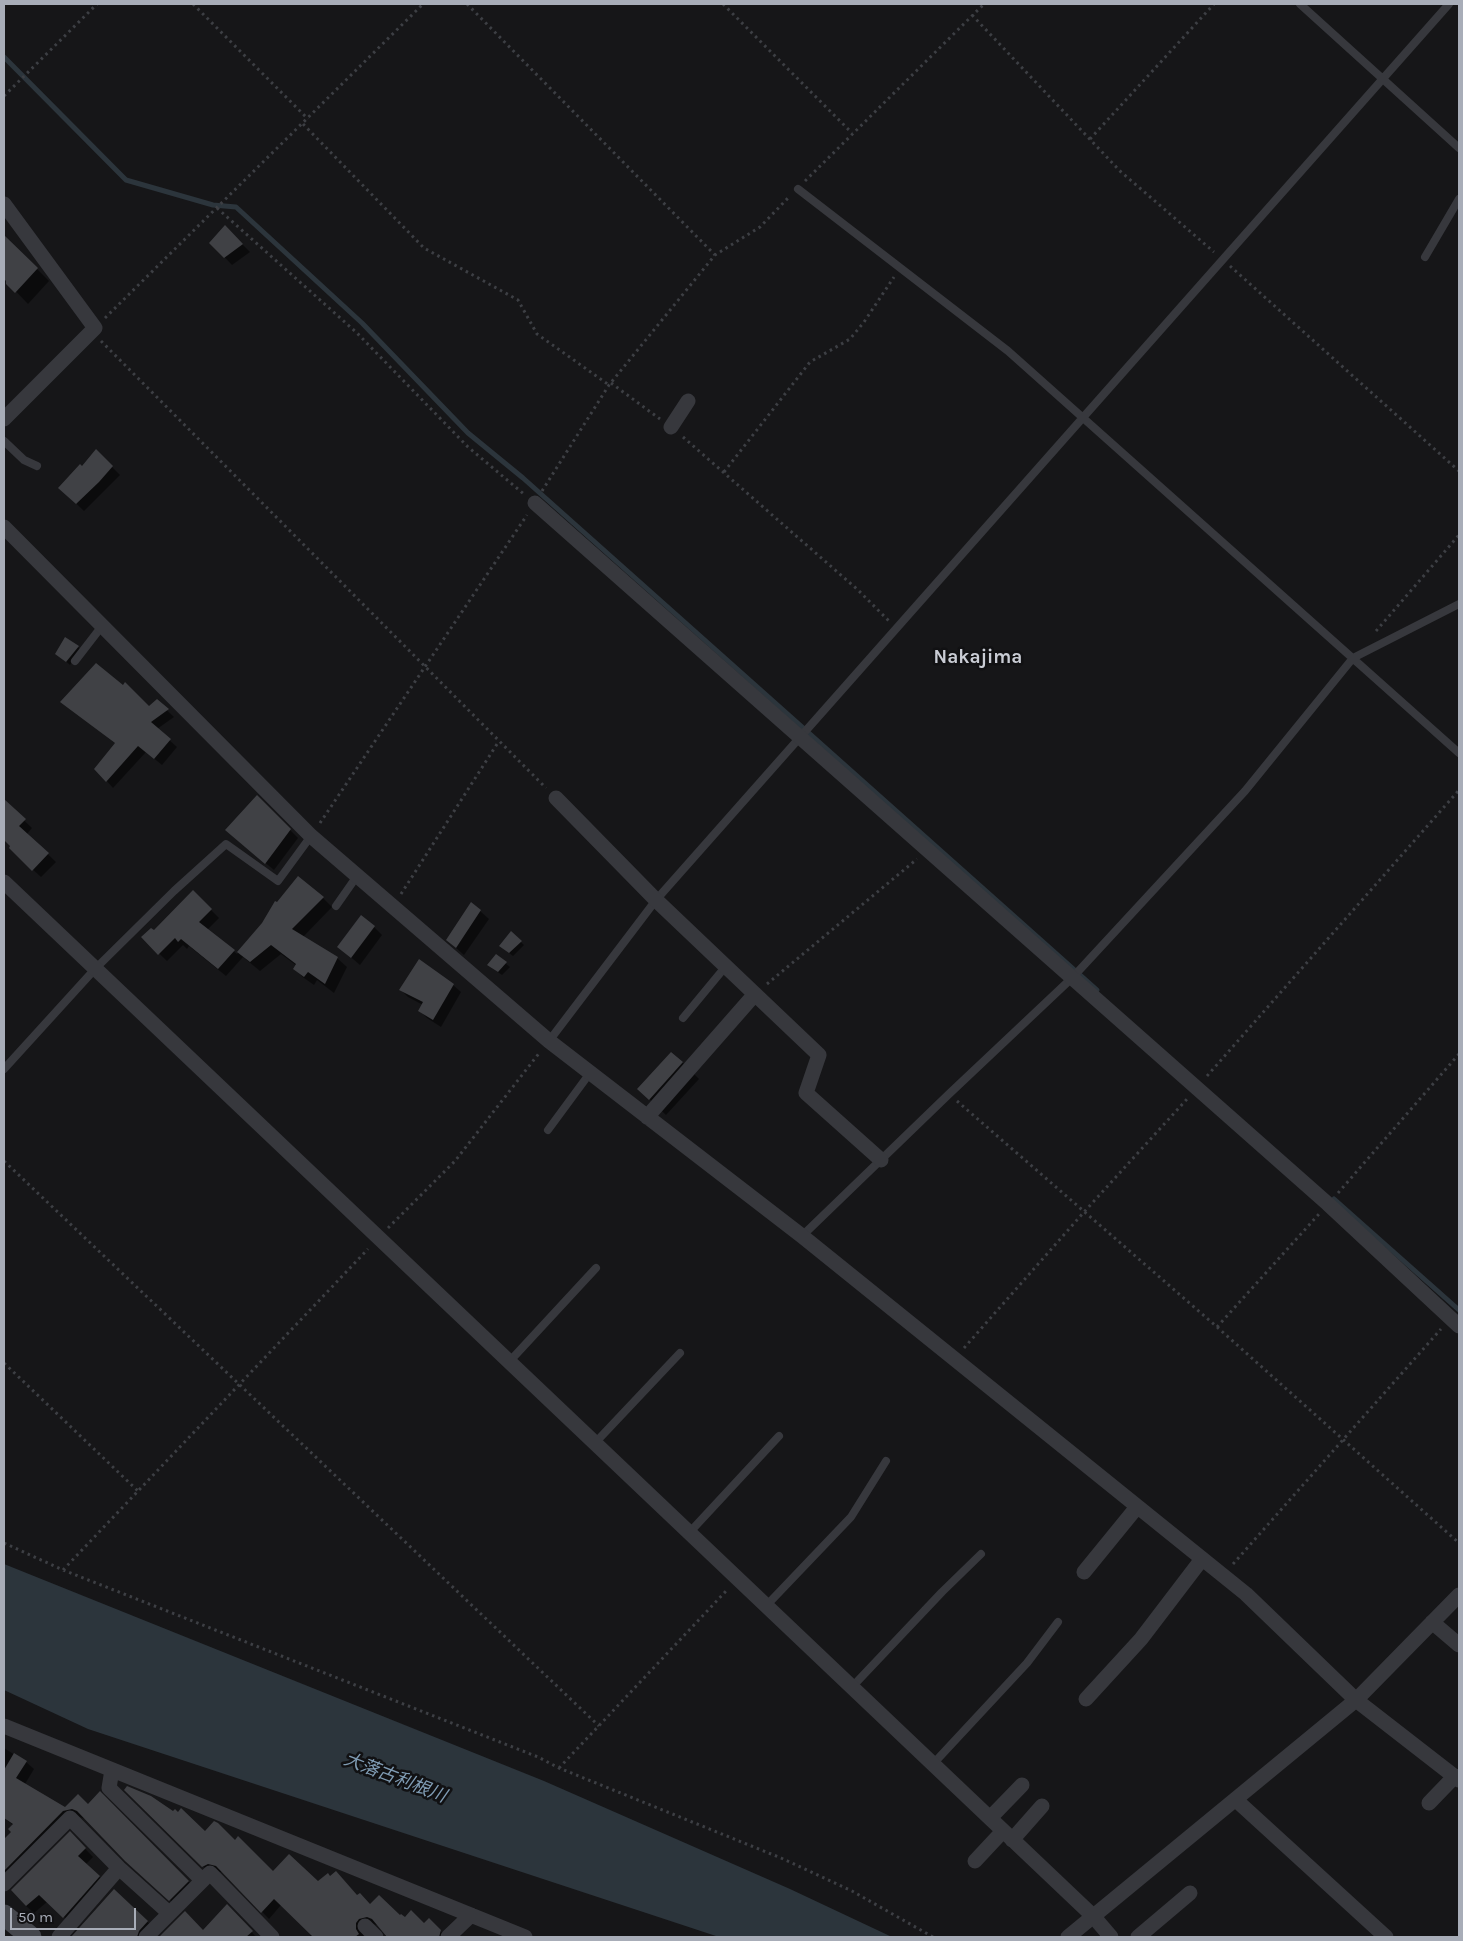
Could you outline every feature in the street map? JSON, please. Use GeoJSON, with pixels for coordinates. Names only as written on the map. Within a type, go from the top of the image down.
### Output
{"type":"FeatureCollection","features":[{"type":"Feature","properties":{"kind":"main road"},"geometry":{"type":"LineString","coordinates":[[4,1915],[31,1937]]}},
{"type":"Feature","properties":{"kind":"street"},"geometry":{"type":"LineString","coordinates":[[4,204],[94,330],[4,419]]}},
{"type":"Feature","properties":{"kind":"street"},"geometry":{"type":"LineString","coordinates":[[672,427],[688,401]]}},
{"type":"Feature","properties":{"kind":"street"},"geometry":{"type":"LineString","coordinates":[[535,503],[1328,1204],[1455,1322]]}},
{"type":"Feature","properties":{"kind":"street"},"geometry":{"type":"LineString","coordinates":[[4,527],[311,836],[548,1041],[802,1236],[1202,1558],[1246,1594],[1356,1700],[1457,1778],[1429,1803]]}},
{"type":"Feature","properties":{"kind":"street"},"geometry":{"type":"LineString","coordinates":[[556,798],[656,900],[820,1055],[806,1092],[881,1160]]}},
{"type":"Feature","properties":{"kind":"street"},"geometry":{"type":"LineString","coordinates":[[4,882],[1008,1835],[1093,1916],[1112,1937]]}},
{"type":"Feature","properties":{"kind":"street"},"geometry":{"type":"LineString","coordinates":[[647,1117],[755,994]]}},
{"type":"Feature","properties":{"kind":"street"},"geometry":{"type":"LineString","coordinates":[[1084,1572],[1137,1507]]}},
{"type":"Feature","properties":{"kind":"street"},"geometry":{"type":"LineString","coordinates":[[1086,1699],[1141,1639],[1202,1558]]}},
{"type":"Feature","properties":{"kind":"street"},"geometry":{"type":"LineString","coordinates":[[1068,1937],[1356,1700],[1459,1595]]}},
{"type":"Feature","properties":{"kind":"street"},"geometry":{"type":"LineString","coordinates":[[1432,1622],[1459,1645]]}},
{"type":"Feature","properties":{"kind":"street"},"geometry":{"type":"LineString","coordinates":[[4,1726],[525,1937]]}},
{"type":"Feature","properties":{"kind":"street"},"geometry":{"type":"LineString","coordinates":[[112,1770],[108,1788],[202,1880]]}},
{"type":"Feature","properties":{"kind":"street"},"geometry":{"type":"LineString","coordinates":[[990,1818],[1022,1784]]}},
{"type":"Feature","properties":{"kind":"street"},"geometry":{"type":"LineString","coordinates":[[1236,1800],[1386,1937]]}},
{"type":"Feature","properties":{"kind":"street"},"geometry":{"type":"LineString","coordinates":[[975,1861],[1042,1806]]}},
{"type":"Feature","properties":{"kind":"street"},"geometry":{"type":"LineString","coordinates":[[4,1884],[70,1818],[119,1868],[169,1913]]}},
{"type":"Feature","properties":{"kind":"street"},"geometry":{"type":"LineString","coordinates":[[58,1937],[119,1868]]}},
{"type":"Feature","properties":{"kind":"street"},"geometry":{"type":"LineString","coordinates":[[146,1937],[210,1873],[272,1937]]}},
{"type":"Feature","properties":{"kind":"street"},"geometry":{"type":"LineString","coordinates":[[1138,1937],[1190,1893]]}},
{"type":"Feature","properties":{"kind":"street"},"geometry":{"type":"LineString","coordinates":[[448,1937],[472,1915]]}},
{"type":"Feature","properties":{"kind":"street"},"geometry":{"type":"LineString","coordinates":[[365,1926],[376,1937]]}},
{"type":"Feature","properties":{"kind":"lane"},"geometry":{"type":"LineString","coordinates":[[1300,4],[1459,148]]}},
{"type":"Feature","properties":{"kind":"lane"},"geometry":{"type":"LineString","coordinates":[[548,1041],[656,900],[1449,4]]}},
{"type":"Feature","properties":{"kind":"lane"},"geometry":{"type":"LineString","coordinates":[[798,189],[1008,351],[1459,753]]}},
{"type":"Feature","properties":{"kind":"lane"},"geometry":{"type":"LineString","coordinates":[[1425,258],[1459,199]]}},
{"type":"Feature","properties":{"kind":"lane"},"geometry":{"type":"LineString","coordinates":[[4,441],[24,460],[37,466]]}},
{"type":"Feature","properties":{"kind":"lane"},"geometry":{"type":"LineString","coordinates":[[802,1236],[948,1094],[1073,977],[1245,791],[1354,658],[1459,604]]}},
{"type":"Feature","properties":{"kind":"lane"},"geometry":{"type":"LineString","coordinates":[[75,661],[102,626]]}},
{"type":"Feature","properties":{"kind":"lane"},"geometry":{"type":"LineString","coordinates":[[4,1069],[95,969],[174,891],[226,844],[278,881],[311,836]]}},
{"type":"Feature","properties":{"kind":"lane"},"geometry":{"type":"LineString","coordinates":[[336,906],[357,876]]}},
{"type":"Feature","properties":{"kind":"lane"},"geometry":{"type":"LineString","coordinates":[[683,1018],[726,966]]}},
{"type":"Feature","properties":{"kind":"lane"},"geometry":{"type":"LineString","coordinates":[[548,1130],[590,1073]]}},
{"type":"Feature","properties":{"kind":"lane"},"geometry":{"type":"LineString","coordinates":[[509,1362],[596,1268]]}},
{"type":"Feature","properties":{"kind":"lane"},"geometry":{"type":"LineString","coordinates":[[595,1443],[680,1353]]}},
{"type":"Feature","properties":{"kind":"lane"},"geometry":{"type":"LineString","coordinates":[[689,1533],[779,1436]]}},
{"type":"Feature","properties":{"kind":"lane"},"geometry":{"type":"LineString","coordinates":[[766,1606],[851,1517],[886,1461]]}},
{"type":"Feature","properties":{"kind":"lane"},"geometry":{"type":"LineString","coordinates":[[852,1687],[980,1554]]}},
{"type":"Feature","properties":{"kind":"lane"},"geometry":{"type":"LineString","coordinates":[[933,1764],[1026,1663],[1058,1622]]}},
{"type":"Feature","properties":{"kind":"path"},"geometry":{"type":"LineString","coordinates":[[4,96],[97,4]]}},
{"type":"Feature","properties":{"kind":"path"},"geometry":{"type":"LineString","coordinates":[[193,4],[308,119]]}},
{"type":"Feature","properties":{"kind":"path"},"geometry":{"type":"LineString","coordinates":[[423,4],[94,330],[394,637],[426,666],[556,798]]}},
{"type":"Feature","properties":{"kind":"path"},"geometry":{"type":"LineString","coordinates":[[467,4],[715,256]]}},
{"type":"Feature","properties":{"kind":"path"},"geometry":{"type":"LineString","coordinates":[[723,4],[852,133]]}},
{"type":"Feature","properties":{"kind":"path"},"geometry":{"type":"LineString","coordinates":[[311,836],[535,503],[609,385],[715,256],[760,227],[852,133],[984,4]]}},
{"type":"Feature","properties":{"kind":"path"},"geometry":{"type":"LineString","coordinates":[[1090,140],[1214,4]]}},
{"type":"Feature","properties":{"kind":"path"},"geometry":{"type":"LineString","coordinates":[[972,15],[1120,171],[1459,470]]}},
{"type":"Feature","properties":{"kind":"path"},"geometry":{"type":"LineString","coordinates":[[303,124],[424,248],[518,300],[537,334],[609,385]]}},
{"type":"Feature","properties":{"kind":"path"},"geometry":{"type":"LineString","coordinates":[[217,208],[357,333],[468,447],[535,503]]}},
{"type":"Feature","properties":{"kind":"path"},"geometry":{"type":"LineString","coordinates":[[896,628],[858,590],[724,472],[810,362],[850,339],[864,322],[900,268]]}},
{"type":"Feature","properties":{"kind":"path"},"geometry":{"type":"LineString","coordinates":[[1372,636],[1459,535]]}},
{"type":"Feature","properties":{"kind":"path"},"geometry":{"type":"LineString","coordinates":[[393,906],[499,741]]}},
{"type":"Feature","properties":{"kind":"path"},"geometry":{"type":"LineString","coordinates":[[954,1359],[1459,790]]}},
{"type":"Feature","properties":{"kind":"path"},"geometry":{"type":"LineString","coordinates":[[755,994],[928,850]]}},
{"type":"Feature","properties":{"kind":"path"},"geometry":{"type":"LineString","coordinates":[[63,1570],[378,1237],[455,1160],[548,1041]]}},
{"type":"Feature","properties":{"kind":"path"},"geometry":{"type":"LineString","coordinates":[[1217,1327],[1459,1054]]}},
{"type":"Feature","properties":{"kind":"path"},"geometry":{"type":"LineString","coordinates":[[948,1094],[1217,1327],[1459,1543]]}},
{"type":"Feature","properties":{"kind":"path"},"geometry":{"type":"LineString","coordinates":[[4,1161],[599,1726]]}},
{"type":"Feature","properties":{"kind":"path"},"geometry":{"type":"LineString","coordinates":[[1223,1576],[1344,1440],[1455,1322]]}},
{"type":"Feature","properties":{"kind":"path"},"geometry":{"type":"LineString","coordinates":[[4,1363],[138,1491]]}},
{"type":"Feature","properties":{"kind":"path"},"geometry":{"type":"LineString","coordinates":[[4,1543],[63,1570],[538,1757],[559,1768],[781,1858],[852,1892],[933,1937]]}},
{"type":"Feature","properties":{"kind":"path"},"geometry":{"type":"LineString","coordinates":[[559,1768],[737,1578]]}},
{"type":"Feature","properties":{"kind":"water","name":"大落古利根川"},"geometry":{"type":"Polygon","coordinates":[[[4,1564],[544,1781],[790,1889],[892,1937],[719,1937],[88,1729],[4,1690],[4,1564]]]}},
{"type":"Feature","properties":{"kind":"building"},"geometry":{"type":"Polygon","coordinates":[[[225,225],[243,244],[224,258],[209,243],[225,225]]]}},
{"type":"Feature","properties":{"kind":"building"},"geometry":{"type":"Polygon","coordinates":[[[4,235],[38,268],[15,293],[6,284],[4,279],[4,235]]]}},
{"type":"Feature","properties":{"kind":"building"},"geometry":{"type":"Polygon","coordinates":[[[96,449],[113,466],[76,504],[58,488],[80,464],[82,466],[96,449]]]}},
{"type":"Feature","properties":{"kind":"building"},"geometry":{"type":"Polygon","coordinates":[[[65,637],[79,646],[66,662],[55,654],[65,637]]]}},
{"type":"Feature","properties":{"kind":"building"},"geometry":{"type":"Polygon","coordinates":[[[96,663],[123,685],[125,682],[149,706],[157,699],[169,709],[151,722],[171,739],[154,759],[138,746],[106,782],[94,769],[115,743],[60,702],[96,663]]]}},
{"type":"Feature","properties":{"kind":"building"},"geometry":{"type":"Polygon","coordinates":[[[257,795],[291,829],[265,864],[225,830],[257,795]]]}},
{"type":"Feature","properties":{"kind":"building"},"geometry":{"type":"Polygon","coordinates":[[[4,799],[26,819],[19,826],[49,853],[32,871],[9,848],[10,846],[4,840],[4,799]]]}},
{"type":"Feature","properties":{"kind":"building"},"geometry":{"type":"Polygon","coordinates":[[[298,876],[324,897],[292,929],[338,957],[325,984],[308,972],[304,977],[293,969],[296,964],[271,945],[250,962],[237,952],[262,923],[275,901],[277,902],[298,876]]]}},
{"type":"Feature","properties":{"kind":"building"},"geometry":{"type":"Polygon","coordinates":[[[193,890],[212,909],[199,922],[235,950],[218,969],[181,939],[178,942],[175,938],[158,955],[141,937],[151,928],[154,930],[193,890]]]}},
{"type":"Feature","properties":{"kind":"building"},"geometry":{"type":"Polygon","coordinates":[[[471,902],[481,910],[456,948],[446,940],[471,902]]]}},
{"type":"Feature","properties":{"kind":"building"},"geometry":{"type":"Polygon","coordinates":[[[361,915],[375,926],[351,958],[337,947],[361,915]]]}},
{"type":"Feature","properties":{"kind":"building"},"geometry":{"type":"Polygon","coordinates":[[[511,931],[522,941],[509,953],[499,946],[511,931]]]}},
{"type":"Feature","properties":{"kind":"building"},"geometry":{"type":"Polygon","coordinates":[[[496,954],[507,962],[498,972],[487,965],[496,954]]]}},
{"type":"Feature","properties":{"kind":"building"},"geometry":{"type":"Polygon","coordinates":[[[419,959],[454,984],[433,1020],[418,1011],[423,1002],[399,990],[419,959]]]}},
{"type":"Feature","properties":{"kind":"building"},"geometry":{"type":"Polygon","coordinates":[[[671,1052],[683,1062],[649,1100],[637,1089],[671,1052]]]}},
{"type":"Feature","properties":{"kind":"building"},"geometry":{"type":"Polygon","coordinates":[[[14,1753],[27,1761],[16,1778],[65,1807],[78,1794],[88,1804],[100,1791],[189,1881],[169,1901],[125,1861],[77,1811],[72,1809],[63,1811],[4,1871],[4,1839],[11,1832],[8,1829],[13,1824],[4,1818],[4,1770],[14,1753]]]}},
{"type":"Feature","properties":{"kind":"building"},"geometry":{"type":"Polygon","coordinates":[[[127,1786],[151,1796],[173,1811],[175,1809],[178,1812],[181,1808],[205,1831],[214,1821],[218,1823],[235,1840],[238,1836],[273,1871],[289,1854],[318,1881],[328,1873],[330,1876],[336,1871],[357,1895],[360,1893],[370,1904],[379,1895],[400,1915],[405,1917],[411,1910],[424,1923],[429,1918],[441,1930],[439,1937],[387,1937],[372,1919],[367,1917],[359,1919],[356,1923],[356,1929],[359,1934],[355,1937],[313,1937],[274,1899],[261,1913],[216,1866],[208,1864],[202,1867],[124,1790],[127,1786]]]}},
{"type":"Feature","properties":{"kind":"building"},"geometry":{"type":"Polygon","coordinates":[[[70,1831],[86,1848],[78,1856],[100,1876],[63,1918],[39,1895],[26,1906],[11,1890],[70,1831]]]}},
{"type":"Feature","properties":{"kind":"building"},"geometry":{"type":"Polygon","coordinates":[[[114,1889],[148,1921],[139,1931],[137,1937],[71,1937],[114,1889]]]}},
{"type":"Feature","properties":{"kind":"building"},"geometry":{"type":"Polygon","coordinates":[[[227,1904],[253,1931],[246,1937],[159,1937],[185,1911],[203,1930],[227,1904]]]}},
{"type":"Feature","properties":{"kind":"waterway"},"geometry":{"type":"LineString","coordinates":[[4,57],[126,180],[213,205],[236,207],[362,323],[468,433],[523,478],[1097,990]]}},
{"type":"Feature","properties":{"kind":"waterway"},"geometry":{"type":"LineString","coordinates":[[1334,1199],[1459,1310]]}},
{"type":"Feature","properties":{"kind":"district","name":"Nakajima"},"geometry":{"type":"Point","coordinates":[978,658]}}]}
